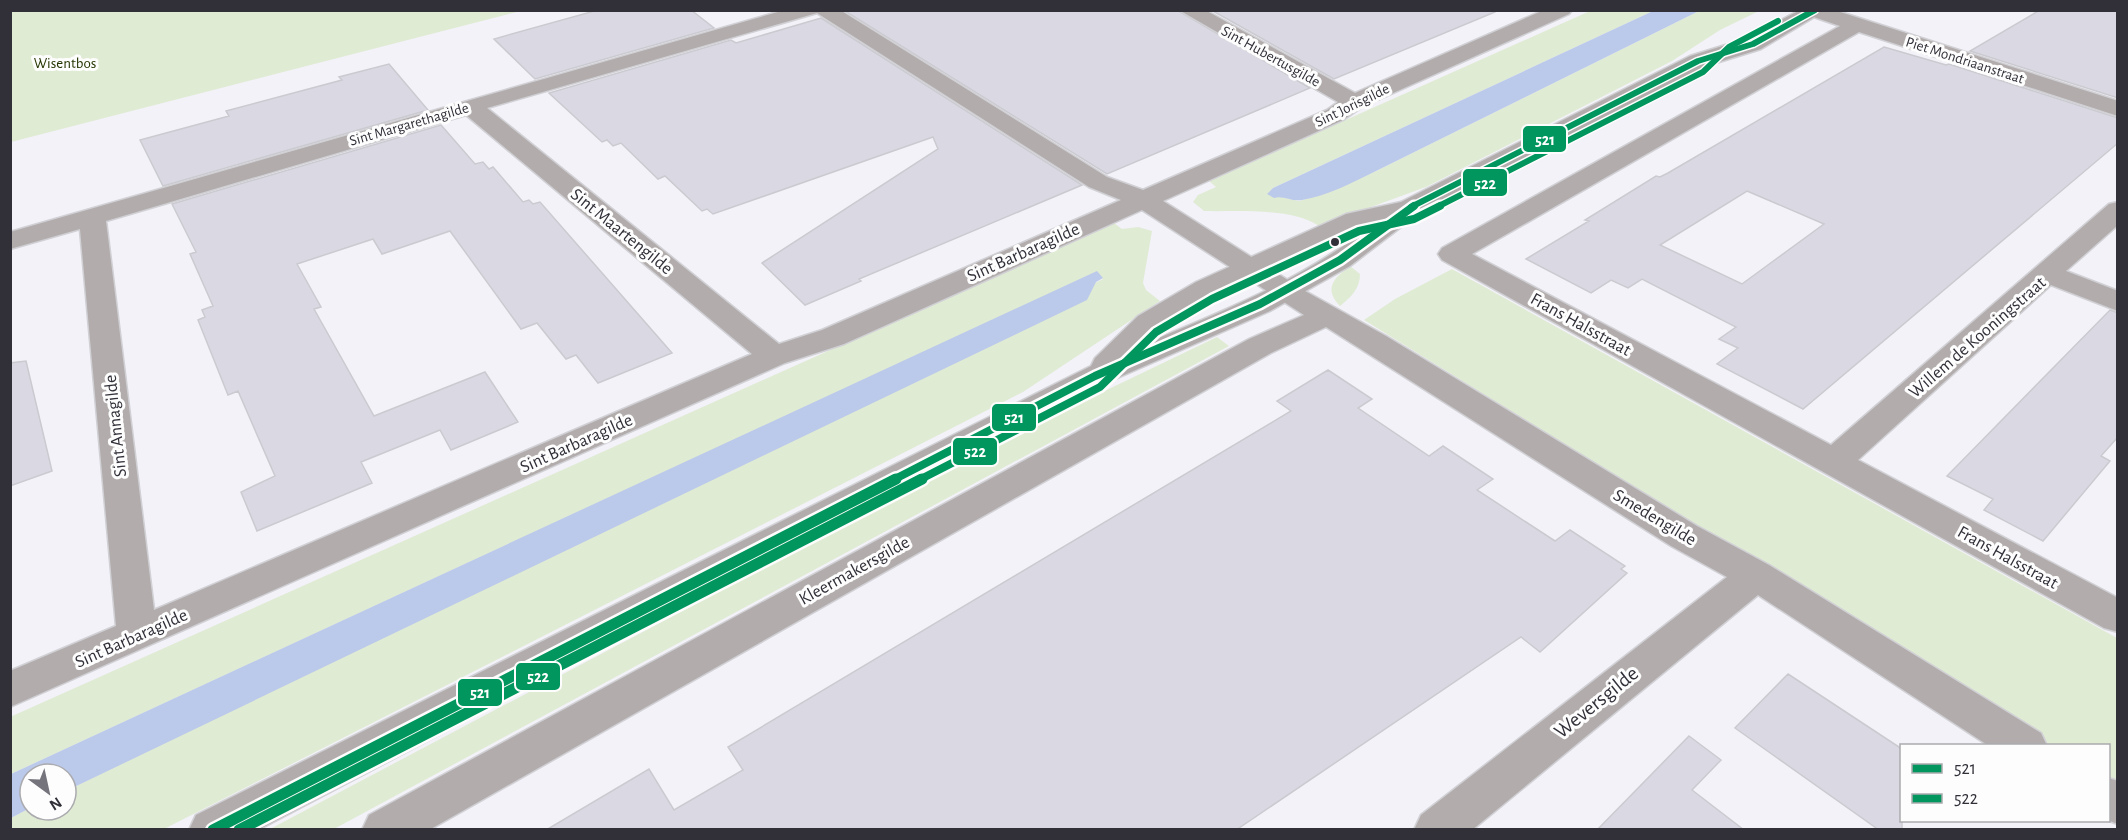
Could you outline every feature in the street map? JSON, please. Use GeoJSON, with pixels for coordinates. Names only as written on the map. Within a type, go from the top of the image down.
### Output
{"type":"FeatureCollection","features":[{"type":"Feature","properties":{"kind":"street","name":"Sint Margarethagilde"},"geometry":{"type":"LineString","coordinates":[[10,242],[470,106],[809,10]]}},
{"type":"Feature","properties":{"kind":"street","name":"Smedengilde"},"geometry":{"type":"LineString","coordinates":[[825,10],[1098,182],[1143,199],[1284,290],[1375,343],[1684,536],[1756,575],[2023,744]]}},
{"type":"Feature","properties":{"kind":"street","name":"Sint Hubertusgilde"},"geometry":{"type":"LineString","coordinates":[[1189,10],[1354,102]]}},
{"type":"Feature","properties":{"kind":"street","name":"Sint Jorisgilde"},"geometry":{"type":"LineString","coordinates":[[1143,199],[1335,115],[1354,102],[1562,10]]}},
{"type":"Feature","properties":{"kind":"street"},"geometry":{"type":"LineString","coordinates":[[1698,61],[1708,47],[1725,34],[1772,10]]}},
{"type":"Feature","properties":{"kind":"street"},"geometry":{"type":"LineString","coordinates":[[1095,376],[1149,322],[1206,288],[1355,220],[1409,208],[1698,61],[1753,44],[1814,11]]}},
{"type":"Feature","properties":{"kind":"street","name":"Piet Mondriaanstraat"},"geometry":{"type":"LineString","coordinates":[[1814,11],[2118,109]]}},
{"type":"Feature","properties":{"kind":"street","name":"Frans Halsstraat"},"geometry":{"type":"LineString","coordinates":[[1856,25],[1452,254],[2118,617]]}},
{"type":"Feature","properties":{"kind":"street","name":"Sint Maartengilde"},"geometry":{"type":"LineString","coordinates":[[470,106],[774,356]]}},
{"type":"Feature","properties":{"kind":"street","name":"Sint Barbaragilde"},"geometry":{"type":"LineString","coordinates":[[10,690],[774,356],[832,337],[1143,199]]}},
{"type":"Feature","properties":{"kind":"street"},"geometry":{"type":"LineString","coordinates":[[212,830],[1095,376],[1178,342],[1284,290],[1380,234],[1409,208]]}},
{"type":"Feature","properties":{"kind":"street","name":"Willem de Kooningstraat"},"geometry":{"type":"LineString","coordinates":[[1834,462],[2118,210]]}},
{"type":"Feature","properties":{"kind":"street","name":"Sint Annagilde"},"geometry":{"type":"LineString","coordinates":[[92,217],[137,635]]}},
{"type":"Feature","properties":{"kind":"street"},"geometry":{"type":"LineString","coordinates":[[2048,274],[2118,302]]}},
{"type":"Feature","properties":{"kind":"street","name":"Kleermakersgilde"},"geometry":{"type":"LineString","coordinates":[[386,830],[1268,342],[1326,316]]}},
{"type":"Feature","properties":{"kind":"street","name":"Weversgilde"},"geometry":{"type":"LineString","coordinates":[[1437,830],[1756,575]]}},
{"type":"Feature","properties":{"kind":"green space","name":"Wisentbos"},"geometry":{"type":"Polygon","coordinates":[[[11,10],[521,10],[521,11],[11,142],[11,10]]]}},
{"type":"Feature","properties":{"kind":"green space"},"geometry":{"type":"Polygon","coordinates":[[[1590,11],[1653,11],[1273,188],[1268,194],[1299,201],[1327,193],[1699,11],[1759,11],[1720,30],[1672,61],[1426,187],[1319,226],[1307,220],[1279,213],[1204,211],[1193,202],[1198,195],[1216,187],[1209,181],[1590,11]]]}},
{"type":"Feature","properties":{"kind":"green space"},"geometry":{"type":"Polygon","coordinates":[[[1114,223],[1122,229],[1138,227],[1152,231],[1143,283],[1146,290],[1160,301],[1023,392],[164,829],[11,829],[11,818],[18,814],[18,822],[78,822],[78,785],[1103,279],[1097,272],[37,762],[18,762],[18,771],[11,774],[10,717],[1114,223]]]}},
{"type":"Feature","properties":{"kind":"green space"},"geometry":{"type":"Polygon","coordinates":[[[1350,266],[1360,274],[1357,288],[1340,306],[1331,289],[1335,279],[1350,266]]]}},
{"type":"Feature","properties":{"kind":"green space"},"geometry":{"type":"Polygon","coordinates":[[[1452,269],[2117,638],[2117,787],[2110,783],[2110,744],[2048,744],[1364,320],[1395,299],[1452,269]]]}},
{"type":"Feature","properties":{"kind":"green space"},"geometry":{"type":"Polygon","coordinates":[[[1217,337],[1229,346],[334,829],[270,829],[1036,424],[1217,337]]]}},
{"type":"Feature","properties":{"kind":"water"},"geometry":{"type":"Polygon","coordinates":[[[1653,11],[1699,11],[1339,189],[1298,200],[1274,198],[1267,194],[1273,188],[1653,11]]]}},
{"type":"Feature","properties":{"kind":"water"},"geometry":{"type":"Polygon","coordinates":[[[1097,271],[1103,278],[1096,282],[1087,300],[78,785],[78,762],[37,762],[1097,271]]]}},
{"type":"Feature","properties":{"kind":"water"},"geometry":{"type":"Polygon","coordinates":[[[18,771],[18,814],[11,818],[11,774],[18,771]]]}},
{"type":"Feature","properties":{"kind":"building"},"geometry":{"type":"Polygon","coordinates":[[[598,10],[691,10],[714,28],[535,79],[494,39],[598,10]]]}},
{"type":"Feature","properties":{"kind":"building"},"geometry":{"type":"Polygon","coordinates":[[[1177,10],[1310,88],[1107,174],[845,11],[1177,10]]]}},
{"type":"Feature","properties":{"kind":"building"},"geometry":{"type":"Polygon","coordinates":[[[1211,10],[1495,10],[1495,12],[1334,79],[1211,10]]]}},
{"type":"Feature","properties":{"kind":"building"},"geometry":{"type":"Polygon","coordinates":[[[2040,10],[2118,10],[2118,98],[1970,51],[2040,10]]]}},
{"type":"Feature","properties":{"kind":"building"},"geometry":{"type":"Polygon","coordinates":[[[821,18],[1082,185],[859,279],[861,281],[805,305],[762,263],[938,149],[933,137],[713,214],[707,209],[702,211],[665,176],[658,179],[621,143],[613,146],[607,140],[602,142],[549,93],[731,40],[736,43],[821,18]]]}},
{"type":"Feature","properties":{"kind":"building"},"geometry":{"type":"Polygon","coordinates":[[[1884,47],[1949,64],[2118,118],[2118,143],[1803,409],[1717,364],[1738,348],[1719,339],[1736,327],[1642,279],[1628,288],[1611,280],[1591,293],[1526,259],[1589,221],[1585,220],[1656,176],[1660,177],[1884,47]],[[1747,191],[1660,245],[1742,284],[1824,224],[1747,191]]]}},
{"type":"Feature","properties":{"kind":"building"},"geometry":{"type":"Polygon","coordinates":[[[389,64],[428,110],[163,186],[140,140],[229,116],[226,111],[342,80],[339,77],[389,64]]]}},
{"type":"Feature","properties":{"kind":"building"},"geometry":{"type":"Polygon","coordinates":[[[441,125],[475,164],[483,162],[489,169],[493,167],[523,202],[529,200],[533,204],[540,202],[672,353],[598,383],[576,355],[566,359],[537,323],[521,329],[450,231],[382,254],[373,239],[297,264],[321,307],[314,309],[374,416],[485,372],[518,422],[451,450],[440,430],[361,462],[372,483],[257,531],[241,492],[275,476],[238,391],[228,395],[198,320],[205,317],[202,310],[213,306],[190,254],[196,252],[172,204],[441,125]]]}},
{"type":"Feature","properties":{"kind":"building"},"geometry":{"type":"Polygon","coordinates":[[[2110,310],[2118,313],[2118,437],[2101,456],[2110,461],[2043,541],[1984,510],[1993,499],[1947,476],[2110,310]]]}},
{"type":"Feature","properties":{"kind":"building"},"geometry":{"type":"Polygon","coordinates":[[[26,361],[52,471],[10,486],[10,363],[26,361]]]}},
{"type":"Feature","properties":{"kind":"building"},"geometry":{"type":"Polygon","coordinates":[[[1328,370],[1372,399],[1358,408],[1429,456],[1443,446],[1493,479],[1477,490],[1555,541],[1570,530],[1625,566],[1621,569],[1627,573],[1540,652],[1521,637],[1236,830],[546,830],[649,769],[674,810],[743,770],[728,747],[1291,411],[1277,401],[1328,370]]]}},
{"type":"Feature","properties":{"kind":"building"},"geometry":{"type":"Polygon","coordinates":[[[1788,674],[1900,748],[1900,822],[1902,822],[1902,830],[1879,830],[1735,728],[1788,674]]]}},
{"type":"Feature","properties":{"kind":"building"},"geometry":{"type":"Polygon","coordinates":[[[1689,736],[1721,760],[1692,790],[1744,830],[1597,830],[1689,736]]]}},
{"type":"Feature","properties":{"kind":"transit line","name":"521"},"geometry":{"type":"LineString","coordinates":[[213,830],[1095,376],[1260,304],[1340,260],[1409,208],[1698,61],[1753,44],[1815,10]]}},
{"type":"Feature","properties":{"kind":"transit line","name":"522"},"geometry":{"type":"LineString","coordinates":[[239,830],[1100,387],[1156,332],[1212,299],[1359,231],[1414,219],[1703,72],[1729,47],[1778,21]]}}]}
